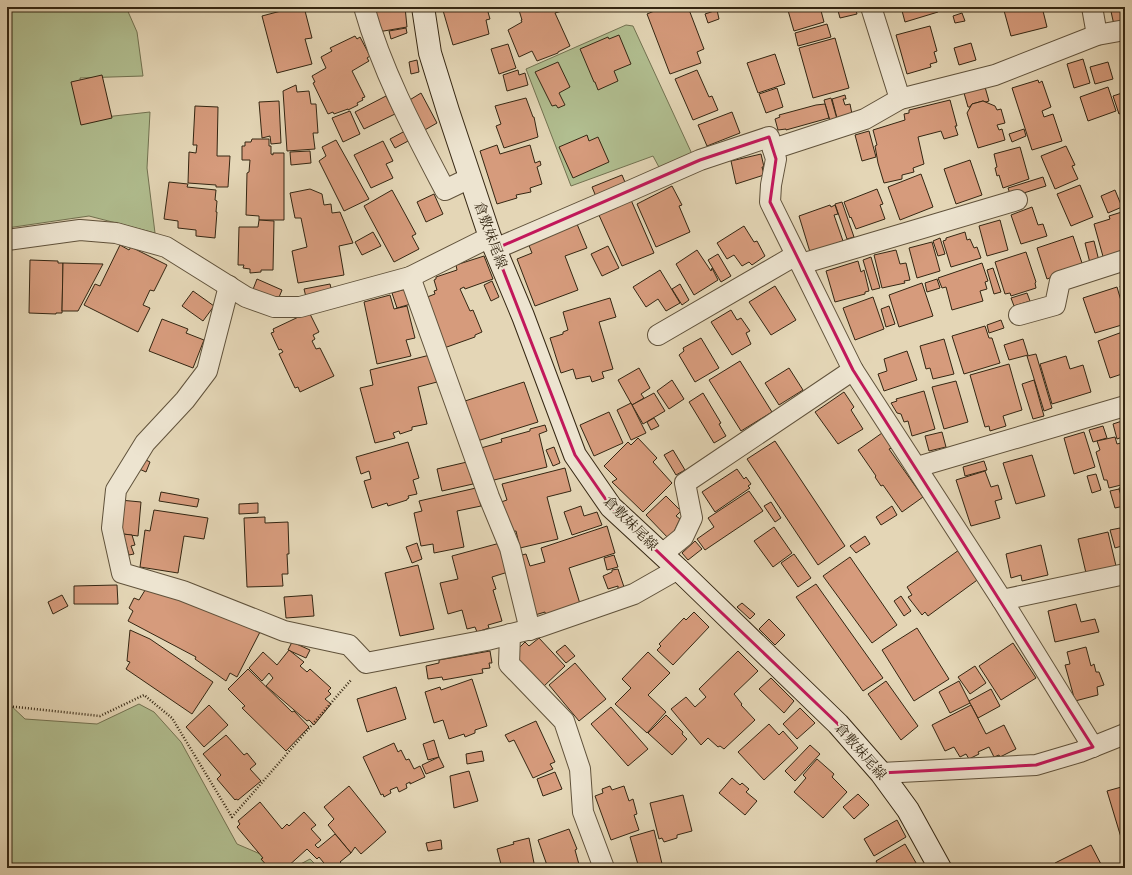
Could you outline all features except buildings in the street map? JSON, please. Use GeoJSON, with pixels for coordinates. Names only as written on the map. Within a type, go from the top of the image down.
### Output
{"type":"FeatureCollection","features":[{"type":"Feature","properties":{"kind":"main road","name":"倉敷妹尾線"},"geometry":{"type":"LineString","coordinates":[[423,7],[430,53],[492,243],[523,316],[575,455],[611,506],[838,724],[881,772],[908,810],[940,868]]}},
{"type":"Feature","properties":{"kind":"street"},"geometry":{"type":"LineString","coordinates":[[364,7],[372,36],[407,117],[445,190],[470,178]]}},
{"type":"Feature","properties":{"kind":"street"},"geometry":{"type":"LineString","coordinates":[[871,7],[900,99]]}},
{"type":"Feature","properties":{"kind":"street"},"geometry":{"type":"LineString","coordinates":[[1092,7],[1097,35]]}},
{"type":"Feature","properties":{"kind":"street"},"geometry":{"type":"LineString","coordinates":[[773,149],[865,119],[900,99],[995,75],[1097,35],[1125,30]]}},
{"type":"Feature","properties":{"kind":"street"},"geometry":{"type":"LineString","coordinates":[[7,240],[80,230],[116,232],[166,247],[246,297],[274,308],[300,306],[410,277],[700,160],[769,136],[776,159],[771,185],[770,202],[854,370],[1002,600],[1093,747]]}},
{"type":"Feature","properties":{"kind":"street"},"geometry":{"type":"LineString","coordinates":[[658,335],[798,259],[1017,200]]}},
{"type":"Feature","properties":{"kind":"street"},"geometry":{"type":"LineString","coordinates":[[1019,315],[1055,305],[1060,281],[1125,260]]}},
{"type":"Feature","properties":{"kind":"street"},"geometry":{"type":"LineString","coordinates":[[410,277],[489,497],[510,548],[530,630]]}},
{"type":"Feature","properties":{"kind":"street"},"geometry":{"type":"LineString","coordinates":[[229,286],[207,370],[185,400],[145,443],[116,490],[112,528],[122,573],[183,591],[284,630],[349,645],[366,663],[530,630],[634,594],[678,569]]}},
{"type":"Feature","properties":{"kind":"street"},"geometry":{"type":"LineString","coordinates":[[662,554],[683,537],[692,518],[685,483],[854,370]]}},
{"type":"Feature","properties":{"kind":"street"},"geometry":{"type":"LineString","coordinates":[[917,467],[1125,406]]}},
{"type":"Feature","properties":{"kind":"street"},"geometry":{"type":"LineString","coordinates":[[1002,600],[1125,574]]}},
{"type":"Feature","properties":{"kind":"street"},"geometry":{"type":"LineString","coordinates":[[510,634],[509,664],[564,721],[580,770],[583,812],[604,868]]}},
{"type":"Feature","properties":{"kind":"street"},"geometry":{"type":"LineString","coordinates":[[881,772],[1036,765],[1093,747],[1125,734]]}},
{"type":"Feature","properties":{"kind":"path"},"geometry":{"type":"LineString","coordinates":[[7,706],[100,716],[144,695],[172,718],[232,817],[366,663]]}},
{"type":"Feature","properties":{"kind":"highlighted area"},"geometry":{"type":"Polygon","coordinates":[[[769,137],[776,159],[770,202],[853,370],[1093,747],[1036,765],[881,773],[838,724],[611,507],[575,455],[495,249],[700,160],[769,137]]]}},
{"type":"Feature","properties":{"kind":"green space"},"geometry":{"type":"Polygon","coordinates":[[[7,7],[126,7],[137,32],[143,76],[80,78],[87,119],[150,112],[147,168],[155,233],[89,216],[7,228],[7,7]]]}},
{"type":"Feature","properties":{"kind":"green space"},"geometry":{"type":"Polygon","coordinates":[[[626,25],[633,26],[692,154],[660,169],[653,156],[571,186],[526,69],[626,25]]]}},
{"type":"Feature","properties":{"kind":"green space"},"geometry":{"type":"Polygon","coordinates":[[[7,702],[25,719],[97,724],[139,704],[154,712],[181,742],[237,844],[293,868],[7,868],[7,702]]]}},
{"type":"Feature","properties":{"kind":"green space"},"geometry":{"type":"Polygon","coordinates":[[[310,859],[319,868],[293,868],[310,859]]]}}]}
